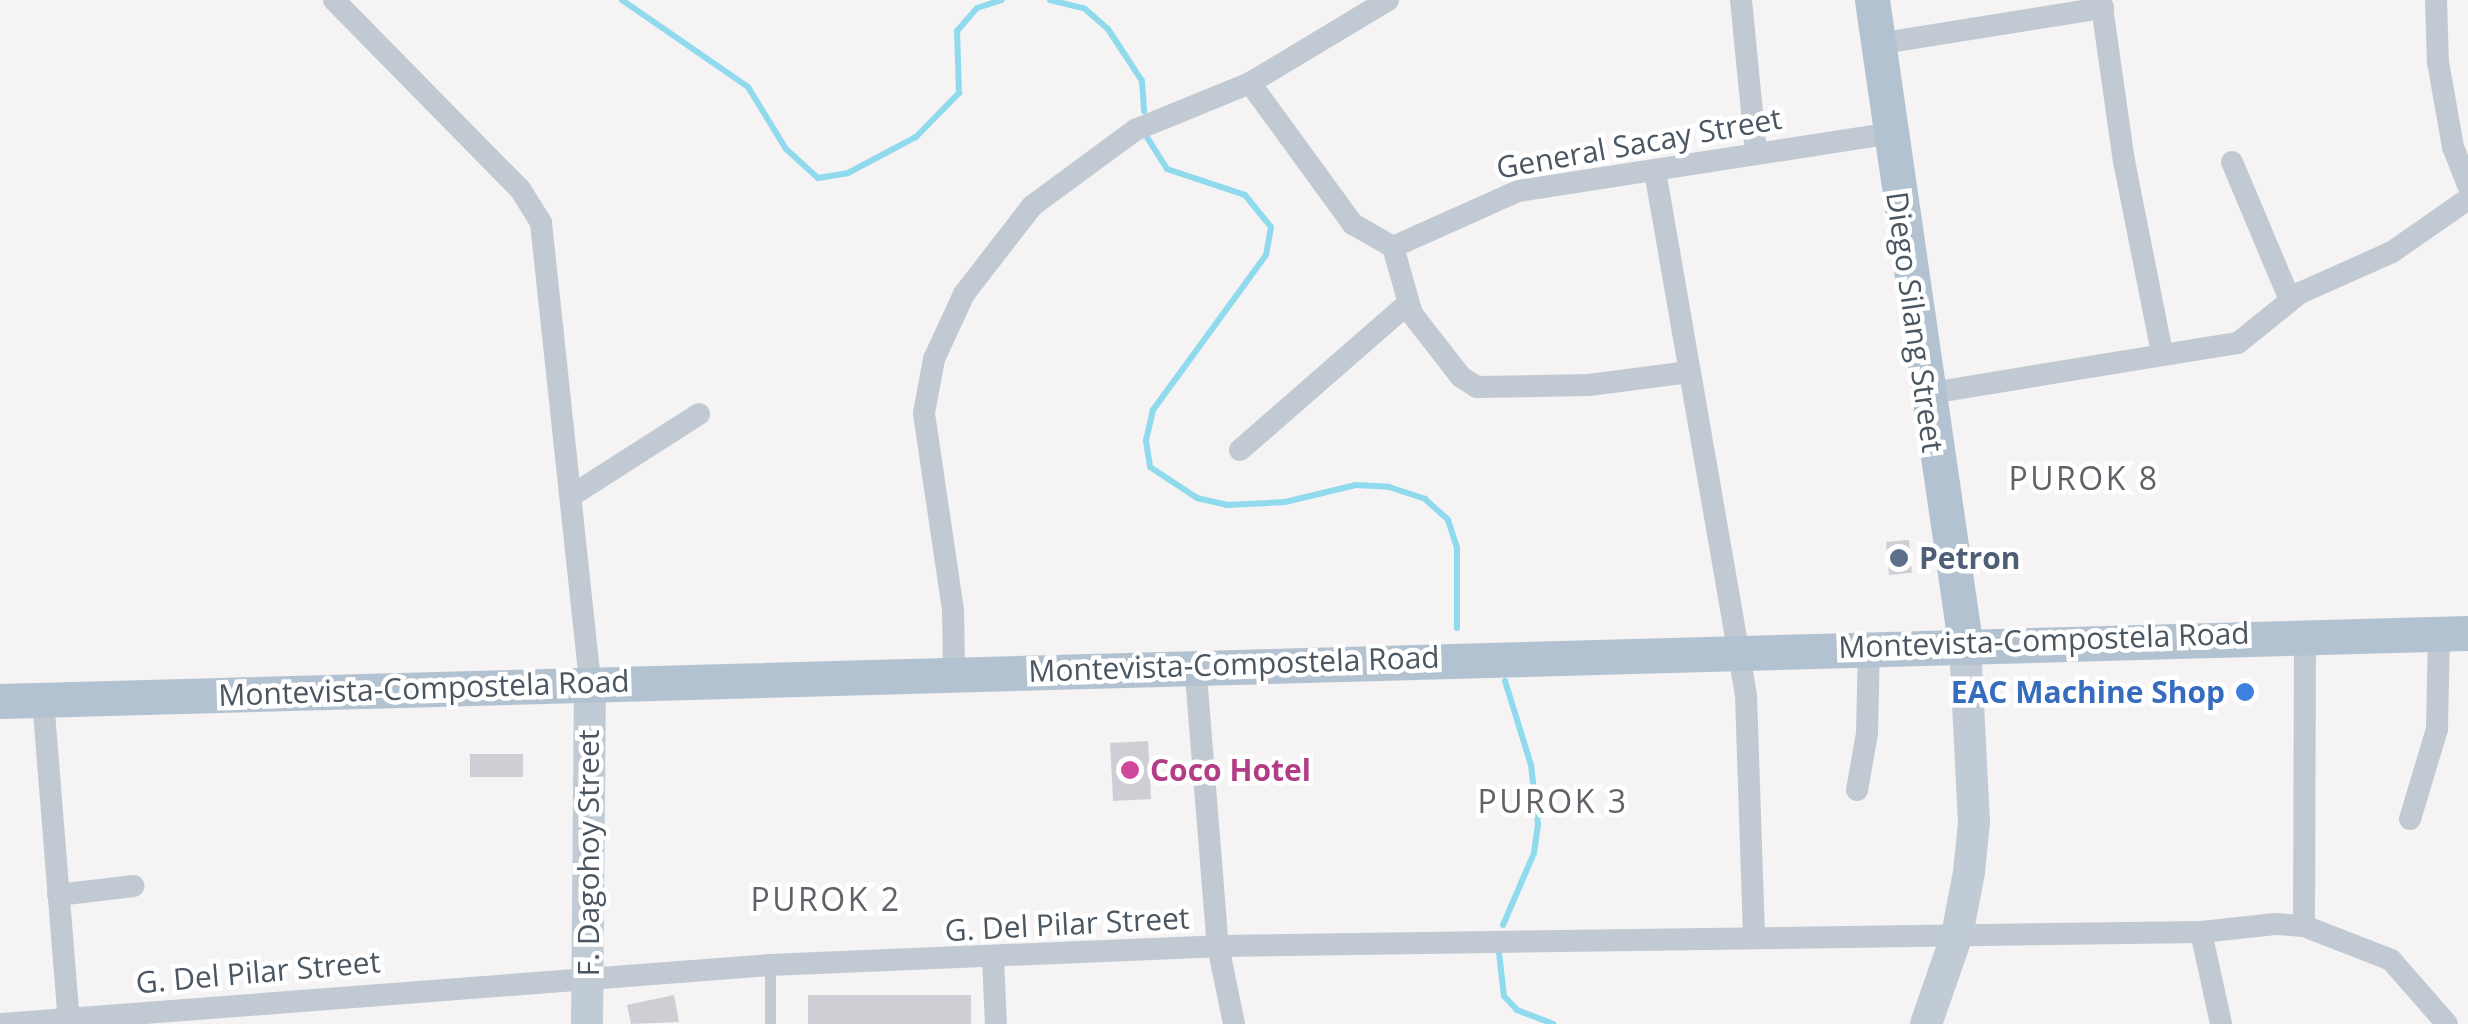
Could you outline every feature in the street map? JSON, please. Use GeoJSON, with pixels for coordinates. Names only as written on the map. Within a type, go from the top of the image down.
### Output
{"type":"FeatureCollection","features":[{"type":"Feature","properties":{"kind":"main road","name":"Diego Silang Street"},"geometry":{"type":"LineString","coordinates":[[1872,0],[1887,134],[1965,642]]}},
{"type":"Feature","properties":{"kind":"main road","name":"Montevista-Compostela Road"},"geometry":{"type":"LineString","coordinates":[[0,701],[1965,642],[2454,633]]}},
{"type":"Feature","properties":{"kind":"main road"},"geometry":{"type":"LineString","coordinates":[[1926,1024],[1958,936],[1974,822],[1965,642]]}},
{"type":"Feature","properties":{"kind":"main road","name":"F. Dagohoy Street"},"geometry":{"type":"LineString","coordinates":[[587,1024],[590,683]]}},
{"type":"Feature","properties":{"kind":"street"},"geometry":{"type":"LineString","coordinates":[[334,0],[534,206],[546,246],[590,683]]}},
{"type":"Feature","properties":{"kind":"street"},"geometry":{"type":"LineString","coordinates":[[954,672],[953,610],[924,413],[934,359],[964,294],[1002,237],[1056,188],[1159,116],[1250,84],[1388,0]]}},
{"type":"Feature","properties":{"kind":"street"},"geometry":{"type":"LineString","coordinates":[[1742,0],[1756,152]]}},
{"type":"Feature","properties":{"kind":"street"},"geometry":{"type":"LineString","coordinates":[[2436,0],[2438,62],[2454,147],[2468,185]]}},
{"type":"Feature","properties":{"kind":"street"},"geometry":{"type":"LineString","coordinates":[[1877,44],[2102,4],[2124,161],[2162,353]]}},
{"type":"Feature","properties":{"kind":"street"},"geometry":{"type":"LineString","coordinates":[[1250,84],[1354,224],[1393,247],[1406,306],[1461,376],[1477,387],[1588,385],[1689,372]]}},
{"type":"Feature","properties":{"kind":"street","name":"General Sacay Street"},"geometry":{"type":"LineString","coordinates":[[1393,247],[1518,192],[1887,134]]}},
{"type":"Feature","properties":{"kind":"street"},"geometry":{"type":"LineString","coordinates":[[2232,162],[2290,300]]}},
{"type":"Feature","properties":{"kind":"street"},"geometry":{"type":"LineString","coordinates":[[1655,171],[1750,731],[1754,936]]}},
{"type":"Feature","properties":{"kind":"street"},"geometry":{"type":"LineString","coordinates":[[1925,394],[2238,343],[2290,300],[2392,252],[2468,199]]}},
{"type":"Feature","properties":{"kind":"street"},"geometry":{"type":"LineString","coordinates":[[1240,450],[1406,306]]}},
{"type":"Feature","properties":{"kind":"street"},"geometry":{"type":"LineString","coordinates":[[571,496],[699,414]]}},
{"type":"Feature","properties":{"kind":"street"},"geometry":{"type":"LineString","coordinates":[[2305,633],[2304,926],[2391,960],[2447,1024]]}},
{"type":"Feature","properties":{"kind":"street"},"geometry":{"type":"LineString","coordinates":[[2410,819],[2437,729],[2454,633]]}},
{"type":"Feature","properties":{"kind":"street"},"geometry":{"type":"LineString","coordinates":[[1857,790],[1867,733],[1869,645]]}},
{"type":"Feature","properties":{"kind":"street"},"geometry":{"type":"LineString","coordinates":[[1195,664],[1218,946],[1234,1024]]}},
{"type":"Feature","properties":{"kind":"street"},"geometry":{"type":"LineString","coordinates":[[43,700],[68,1021]]}},
{"type":"Feature","properties":{"kind":"street"},"geometry":{"type":"LineString","coordinates":[[58,894],[133,886]]}},
{"type":"Feature","properties":{"kind":"street","name":"G. Del Pilar Street"},"geometry":{"type":"LineString","coordinates":[[2,1024],[770,964],[993,959],[1218,946],[2201,932],[2304,926]]}},
{"type":"Feature","properties":{"kind":"street"},"geometry":{"type":"LineString","coordinates":[[2201,932],[2221,1024]]}},
{"type":"Feature","properties":{"kind":"street"},"geometry":{"type":"LineString","coordinates":[[993,959],[996,1024]]}},
{"type":"Feature","properties":{"kind":"lane"},"geometry":{"type":"LineString","coordinates":[[770,964],[770,1024]]}},
{"type":"Feature","properties":{"kind":"building","name":"Petron"},"geometry":{"type":"Polygon","coordinates":[[[1909,540],[1912,573],[1889,575],[1886,542],[1909,540]]]}},
{"type":"Feature","properties":{"kind":"building"},"geometry":{"type":"Polygon","coordinates":[[[1148,741],[1151,799],[1113,801],[1110,743],[1148,741]]]}},
{"type":"Feature","properties":{"kind":"building"},"geometry":{"type":"Polygon","coordinates":[[[470,754],[523,754],[523,777],[470,777],[470,754]]]}},
{"type":"Feature","properties":{"kind":"building"},"geometry":{"type":"Polygon","coordinates":[[[674,995],[679,1022],[631,1024],[627,1005],[674,995]]]}},
{"type":"Feature","properties":{"kind":"building"},"geometry":{"type":"Polygon","coordinates":[[[808,995],[971,995],[971,1024],[808,1024],[808,995]]]}},
{"type":"Feature","properties":{"kind":"waterway"},"geometry":{"type":"LineString","coordinates":[[622,0],[748,87],[786,149],[818,178],[848,173],[916,137],[959,93],[957,31],[977,8],[1002,0]]}},
{"type":"Feature","properties":{"kind":"waterway"},"geometry":{"type":"LineString","coordinates":[[1050,0],[1085,9],[1108,29],[1142,81],[1144,111]]}},
{"type":"Feature","properties":{"kind":"waterway"},"geometry":{"type":"LineString","coordinates":[[1145,134],[1167,169],[1245,195],[1271,227],[1266,255],[1153,410],[1146,441],[1150,467],[1197,498],[1227,505],[1285,502],[1356,485],[1389,487],[1425,499],[1448,520],[1457,547],[1457,628]]}},
{"type":"Feature","properties":{"kind":"waterway"},"geometry":{"type":"LineString","coordinates":[[1503,925],[1534,853],[1538,824],[1531,765],[1505,681]]}},
{"type":"Feature","properties":{"kind":"waterway"},"geometry":{"type":"LineString","coordinates":[[1499,953],[1504,996],[1517,1010],[1553,1024]]}},
{"type":"Feature","properties":{"kind":"place","name":"Petron"},"geometry":{"type":"Point","coordinates":[1899,558]}},
{"type":"Feature","properties":{"kind":"place","name":"EAC Machine Shop"},"geometry":{"type":"Point","coordinates":[2245,692]}},
{"type":"Feature","properties":{"kind":"place","name":"Coco Hotel"},"geometry":{"type":"Point","coordinates":[1130,770]}},
{"type":"Feature","properties":{"kind":"district","name":"PUROK 8"},"geometry":{"type":"Point","coordinates":[2084,478]}},
{"type":"Feature","properties":{"kind":"district","name":"PUROK 3"},"geometry":{"type":"Point","coordinates":[1553,801]}},
{"type":"Feature","properties":{"kind":"district","name":"PUROK 2"},"geometry":{"type":"Point","coordinates":[826,899]}}]}
